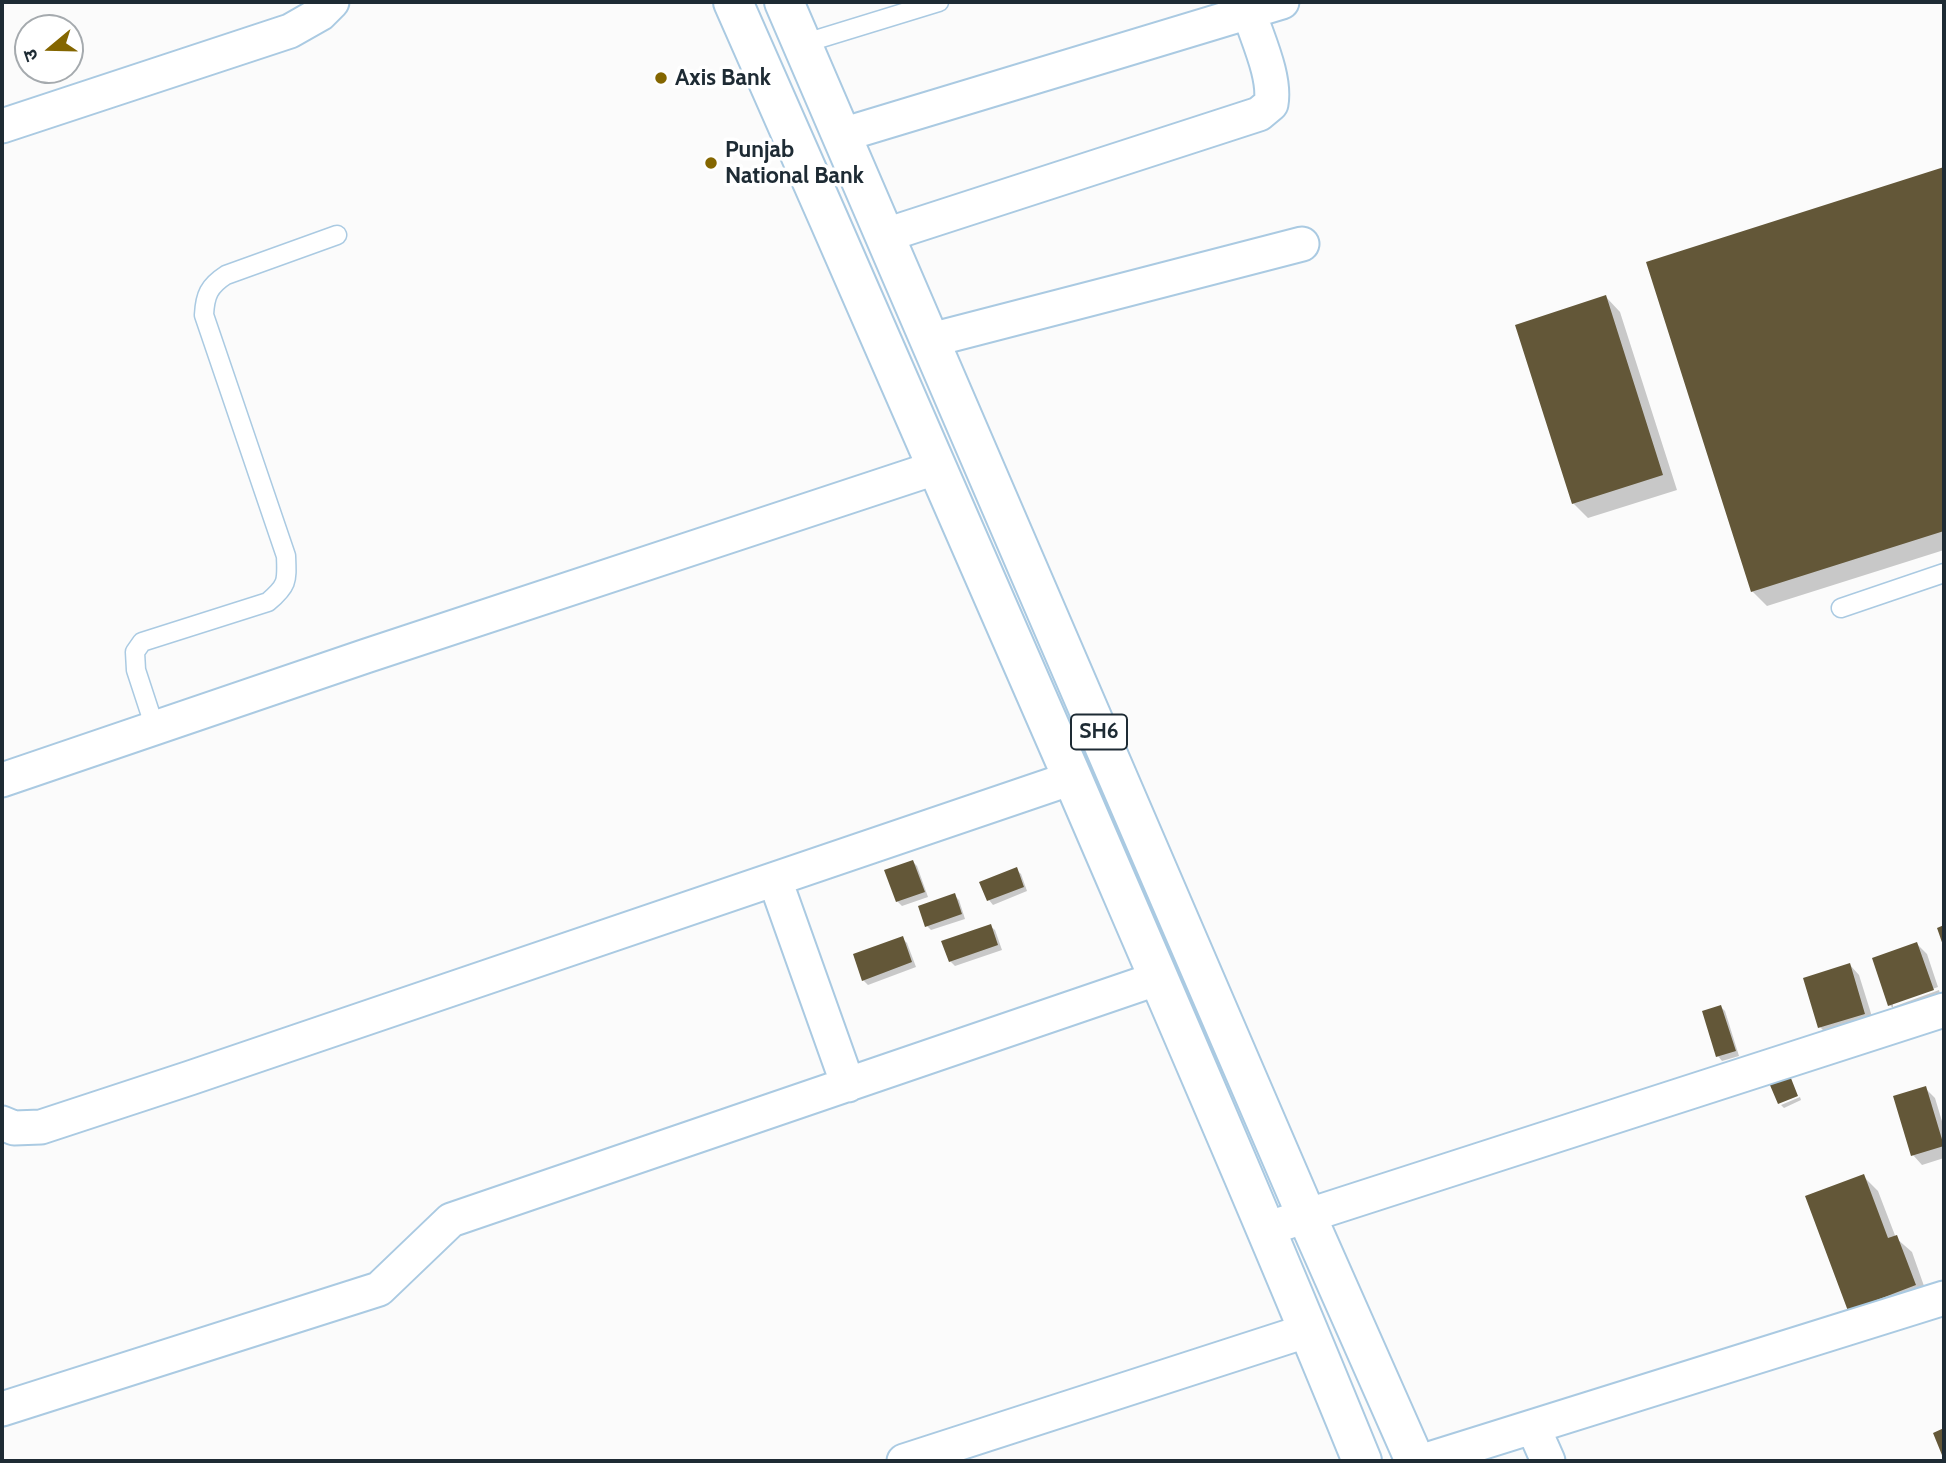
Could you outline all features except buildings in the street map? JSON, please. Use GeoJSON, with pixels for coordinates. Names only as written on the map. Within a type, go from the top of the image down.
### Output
{"type":"FeatureCollection","features":[{"type":"Feature","properties":{"kind":"main road","name":"SH6"},"geometry":{"type":"LineString","coordinates":[[733,2],[1159,978],[1362,1461]]}},
{"type":"Feature","properties":{"kind":"main road","name":"SH6"},"geometry":{"type":"LineString","coordinates":[[784,2],[932,340],[1307,1217],[1415,1461]]}},
{"type":"Feature","properties":{"kind":"street"},"geometry":{"type":"LineString","coordinates":[[2,126],[290,31],[320,14],[332,2]]}},
{"type":"Feature","properties":{"kind":"street"},"geometry":{"type":"LineString","coordinates":[[842,135],[1282,2]]}},
{"type":"Feature","properties":{"kind":"street"},"geometry":{"type":"LineString","coordinates":[[886,235],[1259,114],[1271,104],[1273,94],[1249,12]]}},
{"type":"Feature","properties":{"kind":"street"},"geometry":{"type":"LineString","coordinates":[[932,340],[1302,244]]}},
{"type":"Feature","properties":{"kind":"street"},"geometry":{"type":"LineString","coordinates":[[2,780],[938,467]]}},
{"type":"Feature","properties":{"kind":"street"},"geometry":{"type":"LineString","coordinates":[[2,1123],[14,1128],[41,1127],[1072,778]]}},
{"type":"Feature","properties":{"kind":"street"},"geometry":{"type":"LineString","coordinates":[[775,880],[848,1085]]}},
{"type":"Feature","properties":{"kind":"street"},"geometry":{"type":"LineString","coordinates":[[2,1409],[379,1289],[452,1220],[1159,978]]}},
{"type":"Feature","properties":{"kind":"street"},"geometry":{"type":"LineString","coordinates":[[1266,1229],[1944,1010]]}},
{"type":"Feature","properties":{"kind":"street"},"geometry":{"type":"LineString","coordinates":[[1423,1461],[1944,1298]]}},
{"type":"Feature","properties":{"kind":"street"},"geometry":{"type":"LineString","coordinates":[[904,1461],[1309,1330]]}},
{"type":"Feature","properties":{"kind":"street"},"geometry":{"type":"LineString","coordinates":[[1534,1427],[1548,1461]]}},
{"type":"Feature","properties":{"kind":"lane"},"geometry":{"type":"LineString","coordinates":[[803,44],[939,2]]}},
{"type":"Feature","properties":{"kind":"lane"},"geometry":{"type":"LineString","coordinates":[[155,728],[136,670],[135,652],[142,642],[268,602],[282,590],[286,577],[286,556],[204,315],[204,298],[212,284],[226,275],[337,235]]}},
{"type":"Feature","properties":{"kind":"lane"},"geometry":{"type":"LineString","coordinates":[[1842,608],[1944,573]]}},
{"type":"Feature","properties":{"kind":"place","name":"Axis Bank"},"geometry":{"type":"Point","coordinates":[661,78]}},
{"type":"Feature","properties":{"kind":"place","name":"Punjab National Bank"},"geometry":{"type":"Point","coordinates":[711,163]}}]}
